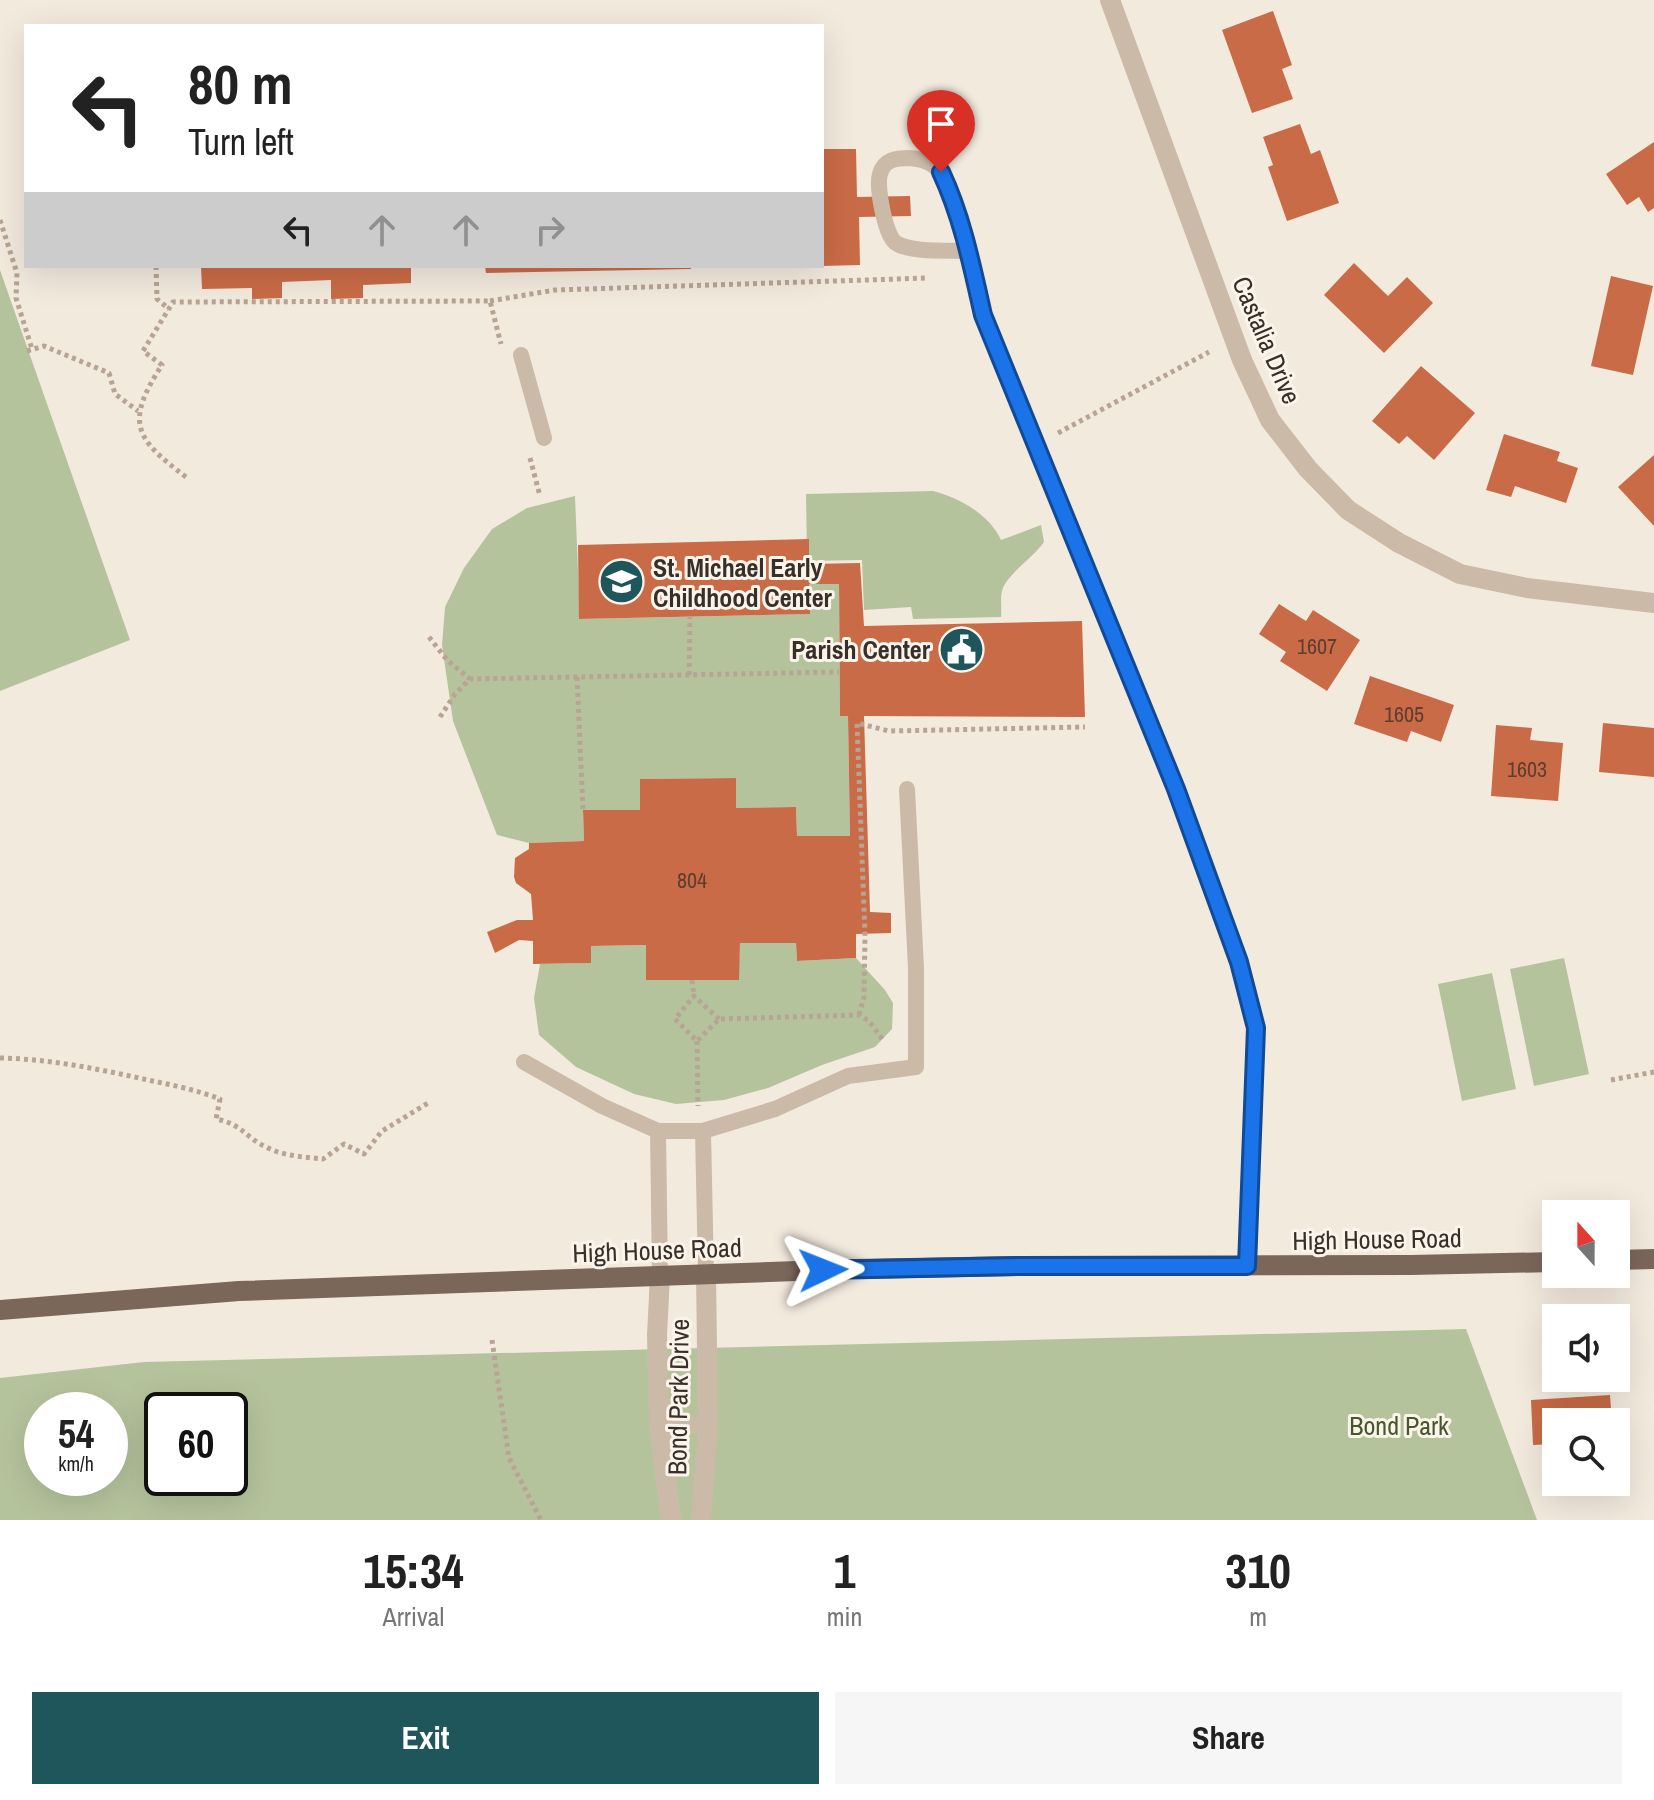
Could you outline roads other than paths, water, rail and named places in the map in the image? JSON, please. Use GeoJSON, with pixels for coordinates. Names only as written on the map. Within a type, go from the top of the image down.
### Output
{"type":"FeatureCollection","features":[{"type":"Feature","properties":{"kind":"main road"},"geometry":{"type":"LineString","coordinates":[[1630,1260],[1654,1259]]}},
{"type":"Feature","properties":{"kind":"main road","name":"High House Road"},"geometry":{"type":"LineString","coordinates":[[0,1310],[239,1291],[706,1274],[1005,1266],[1542,1262]]}},
{"type":"Feature","properties":{"kind":"street","name":"Castalia Drive"},"geometry":{"type":"LineString","coordinates":[[1110,0],[1242,360],[1270,420],[1308,469],[1348,510],[1399,543],[1460,574],[1527,588],[1654,603]]}},
{"type":"Feature","properties":{"kind":"street","name":"Bond Park Drive"},"geometry":{"type":"LineString","coordinates":[[701,1520],[708,1425],[706,1274]]}},
{"type":"Feature","properties":{"kind":"street","name":"Bond Park Drive"},"geometry":{"type":"LineString","coordinates":[[660,1276],[657,1335],[659,1425],[671,1520]]}},
{"type":"Feature","properties":{"kind":"lane"},"geometry":{"type":"LineString","coordinates":[[968,251],[903,247],[892,241],[886,232],[879,175],[886,164],[894,158],[923,159],[941,172],[954,200],[968,251],[983,315],[1191,828],[1243,975],[1256,1028],[1247,1266]]}},
{"type":"Feature","properties":{"kind":"lane"},"geometry":{"type":"LineString","coordinates":[[521,355],[544,438]]}},
{"type":"Feature","properties":{"kind":"lane"},"geometry":{"type":"LineString","coordinates":[[524,1062],[602,1106],[658,1131],[703,1131],[775,1109],[848,1076],[916,1067],[916,968],[907,789]]}},
{"type":"Feature","properties":{"kind":"lane"},"geometry":{"type":"LineString","coordinates":[[658,1131],[660,1276]]}},
{"type":"Feature","properties":{"kind":"lane"},"geometry":{"type":"LineString","coordinates":[[703,1131],[706,1274]]}},
{"type":"Feature","properties":{"kind":"lane"},"geometry":{"type":"LineString","coordinates":[[659,1425],[708,1425]]}},
{"type":"Feature","properties":{"kind":"place","name":"St. Michael Early Childhood Center"},"geometry":{"type":"Point","coordinates":[622,582]}},
{"type":"Feature","properties":{"kind":"place","name":"Parish Center"},"geometry":{"type":"Point","coordinates":[961,649]}},
{"type":"Feature","properties":{"kind":"park label","name":"Bond Park"},"geometry":{"type":"Point","coordinates":[1399,1425]}}]}
